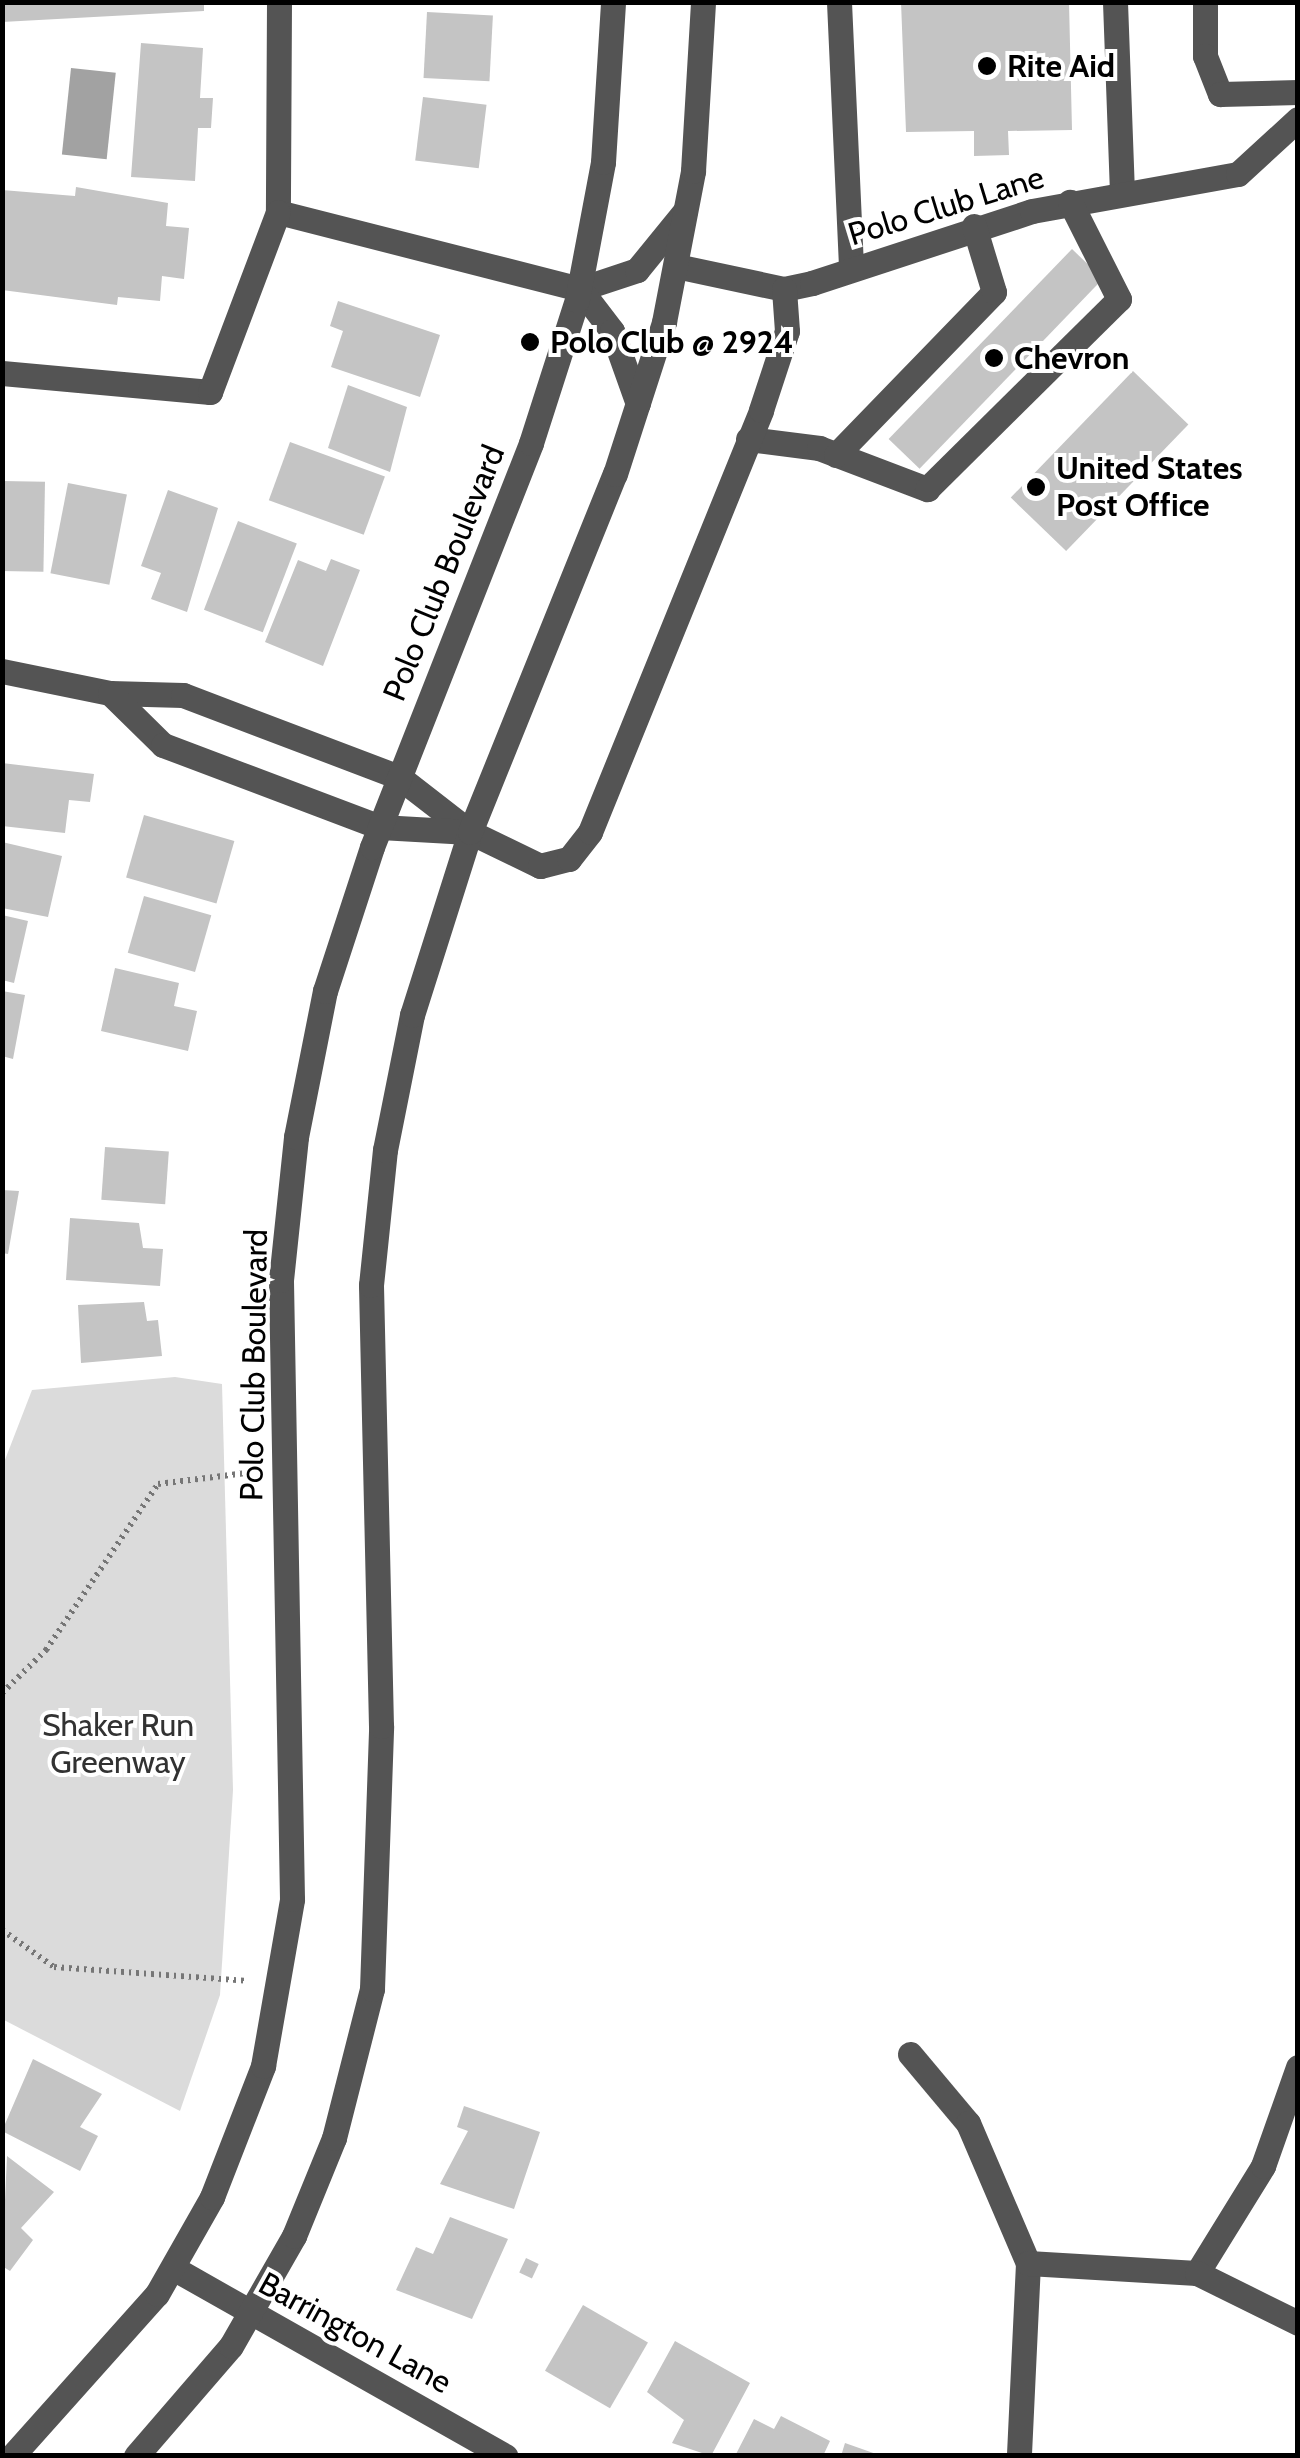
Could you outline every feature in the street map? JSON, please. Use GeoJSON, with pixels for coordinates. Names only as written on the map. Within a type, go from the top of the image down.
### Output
{"type":"FeatureCollection","features":[{"type":"Feature","properties":{"kind":"street"},"geometry":{"type":"LineString","coordinates":[[2,373],[210,392],[278,212],[279,2]]}},
{"type":"Feature","properties":{"kind":"street","name":"Polo Club Boulevard"},"geometry":{"type":"LineString","coordinates":[[12,2456],[172,2268],[250,2106],[281,1987],[292,1899],[282,1280],[296,1136],[324,991],[398,777],[531,443],[580,289],[604,162],[613,2]]}},
{"type":"Feature","properties":{"kind":"street"},"geometry":{"type":"LineString","coordinates":[[136,2456],[250,2312],[334,2138],[372,1989],[382,1726],[371,1285],[412,1014],[470,832],[638,404],[688,207],[703,2]]}},
{"type":"Feature","properties":{"kind":"street"},"geometry":{"type":"LineString","coordinates":[[840,2],[851,269]]}},
{"type":"Feature","properties":{"kind":"street"},"geometry":{"type":"LineString","coordinates":[[1115,2],[1122,191]]}},
{"type":"Feature","properties":{"kind":"street"},"geometry":{"type":"LineString","coordinates":[[1205,2],[1205,56],[1220,94],[1298,92]]}},
{"type":"Feature","properties":{"kind":"street","name":"Polo Club Lane"},"geometry":{"type":"LineString","coordinates":[[676,266],[784,289],[974,226],[1122,191],[1238,174],[1297,120]]}},
{"type":"Feature","properties":{"kind":"street"},"geometry":{"type":"LineString","coordinates":[[748,439],[836,455],[927,489],[1098,326],[1119,299],[1070,202]]}},
{"type":"Feature","properties":{"kind":"street"},"geometry":{"type":"LineString","coordinates":[[278,212],[580,289],[636,270],[688,207]]}},
{"type":"Feature","properties":{"kind":"street"},"geometry":{"type":"LineString","coordinates":[[836,455],[994,292],[974,226]]}},
{"type":"Feature","properties":{"kind":"street"},"geometry":{"type":"LineString","coordinates":[[580,289],[612,331],[638,404]]}},
{"type":"Feature","properties":{"kind":"street"},"geometry":{"type":"LineString","coordinates":[[2,670],[110,693],[182,695],[398,777],[470,832],[540,866],[569,858],[590,832],[748,439],[787,331],[784,289]]}},
{"type":"Feature","properties":{"kind":"street"},"geometry":{"type":"LineString","coordinates":[[110,693],[162,744],[380,826],[470,832]]}},
{"type":"Feature","properties":{"kind":"street"},"geometry":{"type":"LineString","coordinates":[[910,2054],[968,2123],[1028,2263],[1019,2456]]}},
{"type":"Feature","properties":{"kind":"street"},"geometry":{"type":"LineString","coordinates":[[1197,2274],[1262,2166],[1298,2067]]}},
{"type":"Feature","properties":{"kind":"street"},"geometry":{"type":"LineString","coordinates":[[1028,2263],[1197,2274],[1298,2322]]}},
{"type":"Feature","properties":{"kind":"street","name":"Barrington Lane"},"geometry":{"type":"LineString","coordinates":[[172,2268],[505,2456]]}},
{"type":"Feature","properties":{"kind":"path"},"geometry":{"type":"LineString","coordinates":[[2,1694],[46,1650],[158,1484],[235,1476]]}},
{"type":"Feature","properties":{"kind":"path"},"geometry":{"type":"LineString","coordinates":[[2,1930],[54,1967],[281,1987]]}},
{"type":"Feature","properties":{"kind":"green space","name":"Shaker Run Greenway"},"geometry":{"type":"Polygon","coordinates":[[[175,1377],[222,1384],[233,1790],[220,1995],[180,2111],[2,2019],[3,1465],[32,1390],[175,1377]]]}},
{"type":"Feature","properties":{"kind":"shaded area"},"geometry":{"type":"Polygon","coordinates":[[[71,68],[116,73],[107,159],[62,155],[71,68]]]}},
{"type":"Feature","properties":{"kind":"building"},"geometry":{"type":"Polygon","coordinates":[[[2,2],[204,2],[204,11],[2,22],[2,2]]]}},
{"type":"Feature","properties":{"kind":"building","name":"Rite Aid"},"geometry":{"type":"Polygon","coordinates":[[[901,2],[1069,2],[1072,130],[1008,131],[1009,155],[974,156],[974,131],[906,132],[901,2]]]}},
{"type":"Feature","properties":{"kind":"building"},"geometry":{"type":"Polygon","coordinates":[[[427,12],[493,15],[489,81],[424,78],[427,12]]]}},
{"type":"Feature","properties":{"kind":"building"},"geometry":{"type":"Polygon","coordinates":[[[141,43],[203,48],[200,98],[213,98],[211,128],[198,128],[195,181],[131,177],[141,43]]]}},
{"type":"Feature","properties":{"kind":"building"},"geometry":{"type":"Polygon","coordinates":[[[423,97],[487,105],[479,168],[415,161],[423,97]]]}},
{"type":"Feature","properties":{"kind":"building"},"geometry":{"type":"Polygon","coordinates":[[[76,187],[168,203],[166,226],[189,228],[184,279],[162,276],[160,301],[118,297],[117,305],[2,290],[2,190],[75,196],[76,187]]]}},
{"type":"Feature","properties":{"kind":"building","name":"Chevron"},"geometry":{"type":"Polygon","coordinates":[[[1072,249],[1103,279],[920,469],[889,439],[1072,249]]]}},
{"type":"Feature","properties":{"kind":"building"},"geometry":{"type":"Polygon","coordinates":[[[338,301],[440,335],[420,397],[331,367],[343,331],[330,326],[338,301]]]}},
{"type":"Feature","properties":{"kind":"building"},"geometry":{"type":"Polygon","coordinates":[[[1133,371],[1188,424],[1066,551],[1011,498],[1133,371]]]}},
{"type":"Feature","properties":{"kind":"building"},"geometry":{"type":"Polygon","coordinates":[[[348,385],[407,407],[390,472],[328,448],[348,385]]]}},
{"type":"Feature","properties":{"kind":"building"},"geometry":{"type":"Polygon","coordinates":[[[290,442],[385,477],[364,535],[269,500],[290,442]]]}},
{"type":"Feature","properties":{"kind":"building"},"geometry":{"type":"Polygon","coordinates":[[[2,481],[45,482],[43,572],[2,571],[2,481]]]}},
{"type":"Feature","properties":{"kind":"building"},"geometry":{"type":"Polygon","coordinates":[[[68,483],[127,494],[109,585],[50,573],[68,483]]]}},
{"type":"Feature","properties":{"kind":"building"},"geometry":{"type":"Polygon","coordinates":[[[168,490],[218,508],[187,612],[151,599],[161,573],[141,566],[168,490]]]}},
{"type":"Feature","properties":{"kind":"building"},"geometry":{"type":"Polygon","coordinates":[[[238,521],[297,544],[263,632],[204,610],[238,521]]]}},
{"type":"Feature","properties":{"kind":"building"},"geometry":{"type":"Polygon","coordinates":[[[331,559],[360,570],[323,666],[265,642],[298,560],[326,571],[331,559]]]}},
{"type":"Feature","properties":{"kind":"building"},"geometry":{"type":"Polygon","coordinates":[[[2,763],[94,774],[90,802],[69,800],[65,833],[2,826],[2,763]]]}},
{"type":"Feature","properties":{"kind":"building"},"geometry":{"type":"Polygon","coordinates":[[[144,815],[234,841],[216,903],[126,877],[144,815]]]}},
{"type":"Feature","properties":{"kind":"building"},"geometry":{"type":"Polygon","coordinates":[[[2,842],[62,856],[48,917],[2,908],[2,842]]]}},
{"type":"Feature","properties":{"kind":"building"},"geometry":{"type":"Polygon","coordinates":[[[144,896],[211,915],[195,972],[128,953],[144,896]]]}},
{"type":"Feature","properties":{"kind":"building"},"geometry":{"type":"Polygon","coordinates":[[[2,915],[28,921],[14,983],[2,980],[2,915]]]}},
{"type":"Feature","properties":{"kind":"building"},"geometry":{"type":"Polygon","coordinates":[[[115,968],[179,983],[174,1006],[197,1011],[188,1051],[101,1031],[115,968]]]}},
{"type":"Feature","properties":{"kind":"building"},"geometry":{"type":"Polygon","coordinates":[[[2,991],[25,995],[13,1059],[2,1056],[2,991]]]}},
{"type":"Feature","properties":{"kind":"building"},"geometry":{"type":"Polygon","coordinates":[[[105,1147],[169,1151],[165,1204],[101,1200],[105,1147]]]}},
{"type":"Feature","properties":{"kind":"building"},"geometry":{"type":"Polygon","coordinates":[[[2,1190],[19,1191],[8,1254],[2,1253],[2,1190]]]}},
{"type":"Feature","properties":{"kind":"building"},"geometry":{"type":"Polygon","coordinates":[[[70,1218],[139,1223],[143,1248],[163,1249],[160,1286],[66,1280],[70,1218]]]}},
{"type":"Feature","properties":{"kind":"building"},"geometry":{"type":"Polygon","coordinates":[[[144,1302],[147,1321],[158,1320],[162,1356],[81,1363],[78,1305],[144,1302]]]}},
{"type":"Feature","properties":{"kind":"building"},"geometry":{"type":"Polygon","coordinates":[[[33,2059],[102,2094],[80,2127],[98,2136],[80,2171],[2,2131],[33,2059]]]}},
{"type":"Feature","properties":{"kind":"building"},"geometry":{"type":"Polygon","coordinates":[[[464,2106],[540,2132],[514,2209],[440,2184],[468,2131],[457,2127],[464,2106]]]}},
{"type":"Feature","properties":{"kind":"building"},"geometry":{"type":"Polygon","coordinates":[[[7,2156],[54,2192],[21,2228],[33,2240],[10,2271],[2,2266],[7,2156]]]}},
{"type":"Feature","properties":{"kind":"building"},"geometry":{"type":"Polygon","coordinates":[[[450,2217],[508,2239],[472,2319],[396,2290],[416,2247],[433,2254],[450,2217]]]}},
{"type":"Feature","properties":{"kind":"building"},"geometry":{"type":"Polygon","coordinates":[[[526,2258],[539,2264],[532,2278],[519,2273],[526,2258]]]}},
{"type":"Feature","properties":{"kind":"building"},"geometry":{"type":"Polygon","coordinates":[[[583,2305],[648,2342],[610,2408],[545,2371],[583,2305]]]}},
{"type":"Feature","properties":{"kind":"building"},"geometry":{"type":"Polygon","coordinates":[[[675,2341],[750,2383],[711,2456],[672,2443],[684,2420],[647,2392],[675,2341]]]}},
{"type":"Feature","properties":{"kind":"building"},"geometry":{"type":"Polygon","coordinates":[[[781,2416],[830,2441],[823,2456],[735,2456],[754,2419],[774,2429],[781,2416]]]}},
{"type":"Feature","properties":{"kind":"building"},"geometry":{"type":"Polygon","coordinates":[[[845,2443],[879,2455],[841,2456],[845,2443]]]}},
{"type":"Feature","properties":{"kind":"place","name":"Rite Aid"},"geometry":{"type":"Point","coordinates":[987,66]}},
{"type":"Feature","properties":{"kind":"place","name":"Polo Club @ 2924"},"geometry":{"type":"Point","coordinates":[530,342]}},
{"type":"Feature","properties":{"kind":"place","name":"Chevron"},"geometry":{"type":"Point","coordinates":[994,358]}},
{"type":"Feature","properties":{"kind":"place","name":"United States Post Office"},"geometry":{"type":"Point","coordinates":[1036,487]}}]}
